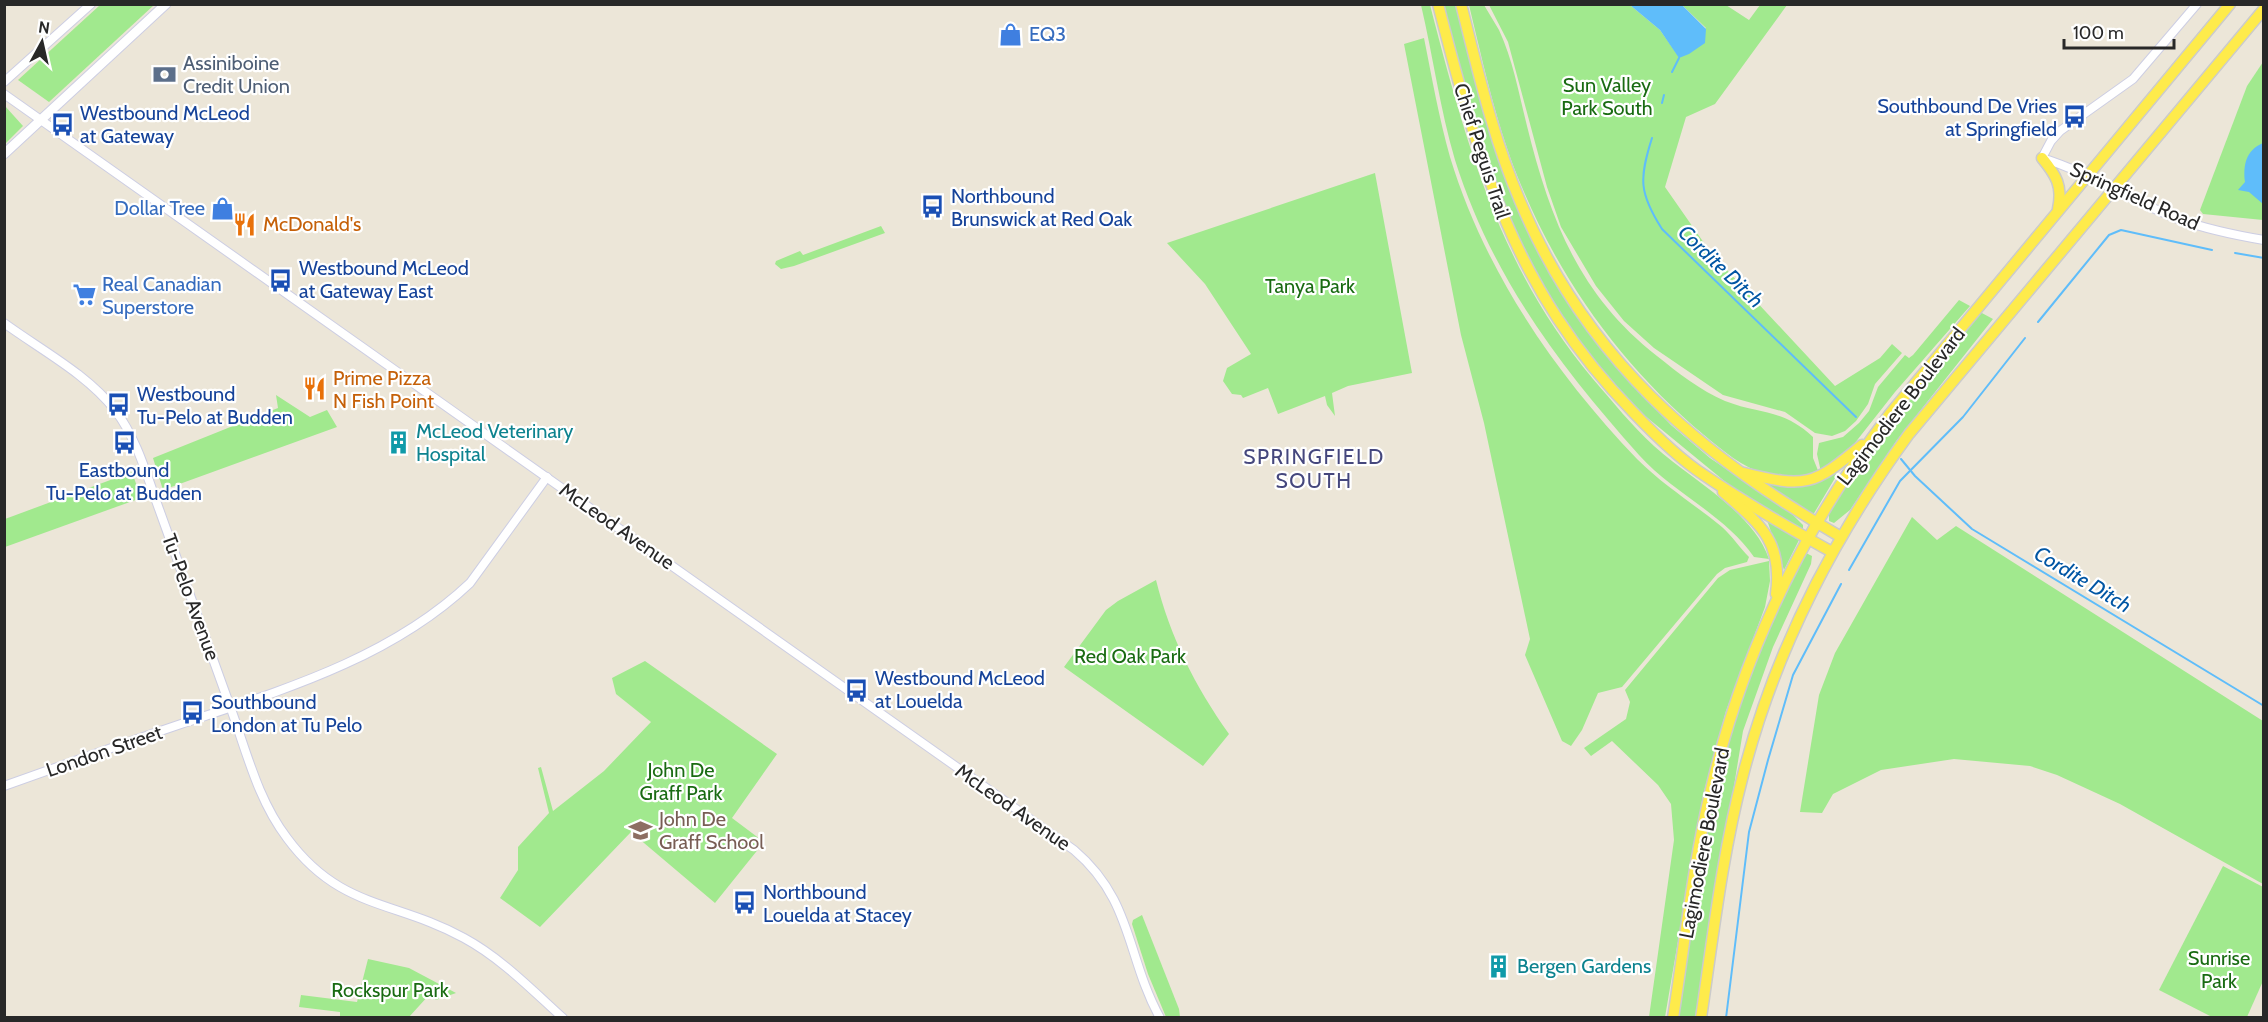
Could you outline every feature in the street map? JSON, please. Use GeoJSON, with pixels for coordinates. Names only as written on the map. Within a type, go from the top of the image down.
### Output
{"type":"FeatureCollection","features":[{"type":"Feature","properties":{"kind":"main road"},"geometry":{"type":"LineString","coordinates":[[4,154],[166,4]]}},
{"type":"Feature","properties":{"kind":"main road","name":"Chief Peguis Trail"},"geometry":{"type":"LineString","coordinates":[[1438,4],[1485,173],[1506,227],[1539,289],[1583,354],[1622,400],[1703,474],[1832,552]]}},
{"type":"Feature","properties":{"kind":"main road","name":"Chief Peguis Trail"},"geometry":{"type":"LineString","coordinates":[[1461,4],[1505,163],[1525,212],[1556,273],[1588,323],[1636,382],[1689,434],[1735,471],[1840,537]]}},
{"type":"Feature","properties":{"kind":"main road","name":"Lagimodiere Boulevard"},"geometry":{"type":"LineString","coordinates":[[1673,1017],[1711,787],[1738,694],[1774,604],[1816,523],[1874,435],[2230,4]]}},
{"type":"Feature","properties":{"kind":"main road","name":"Lagimodiere Boulevard"},"geometry":{"type":"LineString","coordinates":[[1701,1017],[1734,816],[1755,729],[1797,620],[1840,537],[1909,434],[2040,274],[2264,9]]}},
{"type":"Feature","properties":{"kind":"main road"},"geometry":{"type":"LineString","coordinates":[[2042,158],[2054,172],[2060,185],[2057,211]]}},
{"type":"Feature","properties":{"kind":"main road"},"geometry":{"type":"LineString","coordinates":[[1735,471],[1780,482],[1810,480],[1833,470],[1874,435]]}},
{"type":"Feature","properties":{"kind":"main road"},"geometry":{"type":"LineString","coordinates":[[1703,474],[1752,516],[1769,538],[1777,566],[1774,604]]}},
{"type":"Feature","properties":{"kind":"street"},"geometry":{"type":"LineString","coordinates":[[4,82],[91,4]]}},
{"type":"Feature","properties":{"kind":"street"},"geometry":{"type":"LineString","coordinates":[[2042,158],[2051,141],[2060,131],[2133,79],[2197,4]]}},
{"type":"Feature","properties":{"kind":"street","name":"McLeod Avenue"},"geometry":{"type":"LineString","coordinates":[[4,94],[1074,850],[1098,874],[1122,914],[1147,990],[1160,1017]]}},
{"type":"Feature","properties":{"kind":"street","name":"Springfield Road"},"geometry":{"type":"LineString","coordinates":[[2042,158],[2087,175],[2185,221],[2221,232],[2264,240]]}},
{"type":"Feature","properties":{"kind":"street","name":"Tu-Pelo Avenue"},"geometry":{"type":"LineString","coordinates":[[4,323],[83,379],[102,396],[125,424],[138,452],[268,809],[289,841],[321,874],[340,889],[362,900],[428,921],[470,941],[496,959],[563,1017]]}},
{"type":"Feature","properties":{"kind":"street","name":"London Street"},"geometry":{"type":"LineString","coordinates":[[4,786],[231,708],[343,665],[408,633],[470,583],[547,477]]}},
{"type":"Feature","properties":{"kind":"green space"},"geometry":{"type":"Polygon","coordinates":[[[100,5],[154,5],[49,102],[18,80],[100,5]]]}},
{"type":"Feature","properties":{"kind":"green space"},"geometry":{"type":"Polygon","coordinates":[[[1421,5],[1430,5],[1457,106],[1490,202],[1533,293],[1560,336],[1593,379],[1654,446],[1735,511],[1761,542],[1769,559],[1754,557],[1728,528],[1652,469],[1582,387],[1531,318],[1508,281],[1470,203],[1455,160],[1445,121],[1421,5]]]}},
{"type":"Feature","properties":{"kind":"green space"},"geometry":{"type":"Polygon","coordinates":[[[1442,5],[1457,5],[1490,131],[1577,315],[1627,379],[1671,425],[1710,458],[1792,514],[1803,525],[1803,529],[1728,484],[1633,406],[1598,366],[1561,315],[1530,265],[1488,168],[1442,5]]]}},
{"type":"Feature","properties":{"kind":"green space"},"geometry":{"type":"Polygon","coordinates":[[[1469,5],[1484,5],[1499,30],[1512,65],[1546,193],[1558,224],[1571,253],[1607,307],[1657,356],[1698,387],[1725,401],[1771,413],[1802,428],[1813,437],[1813,458],[1819,473],[1793,477],[1773,476],[1757,471],[1733,458],[1676,410],[1649,383],[1600,324],[1558,260],[1524,192],[1492,100],[1469,5]]]}},
{"type":"Feature","properties":{"kind":"green space","name":"Sun Valley Park South"},"geometry":{"type":"Polygon","coordinates":[[[1489,5],[1630,5],[1660,30],[1679,57],[1706,28],[1682,5],[1726,5],[1749,20],[1760,5],[1787,5],[1715,104],[1686,117],[1665,187],[1711,253],[1835,386],[1880,358],[1892,344],[1902,353],[1875,384],[1868,404],[1856,421],[1845,431],[1832,436],[1815,433],[1785,412],[1723,395],[1654,348],[1624,321],[1596,286],[1561,227],[1547,187],[1508,42],[1489,5]]]}},
{"type":"Feature","properties":{"kind":"green space"},"geometry":{"type":"Polygon","coordinates":[[[1424,38],[1446,142],[1465,199],[1482,241],[1526,319],[1578,392],[1637,459],[1722,527],[1749,557],[1747,562],[1725,568],[1717,574],[1622,687],[1598,693],[1582,730],[1571,746],[1562,741],[1525,655],[1530,639],[1484,423],[1461,335],[1404,44],[1424,38]]]}},
{"type":"Feature","properties":{"kind":"green space"},"geometry":{"type":"Polygon","coordinates":[[[2263,62],[2263,220],[2203,214],[2200,210],[2247,86],[2263,62]]]}},
{"type":"Feature","properties":{"kind":"green space"},"geometry":{"type":"Polygon","coordinates":[[[5,106],[23,126],[5,144],[5,106]]]}},
{"type":"Feature","properties":{"kind":"green space","name":"Tanya Park"},"geometry":{"type":"Polygon","coordinates":[[[1375,173],[1412,373],[1348,386],[1332,393],[1335,416],[1327,405],[1325,396],[1278,414],[1268,388],[1243,398],[1241,395],[1232,394],[1223,381],[1227,368],[1251,354],[1205,284],[1167,243],[1375,173]]]}},
{"type":"Feature","properties":{"kind":"green space"},"geometry":{"type":"Polygon","coordinates":[[[881,226],[885,233],[794,266],[781,269],[775,264],[776,261],[800,251],[803,255],[881,226]]]}},
{"type":"Feature","properties":{"kind":"green space"},"geometry":{"type":"Polygon","coordinates":[[[1959,300],[1970,306],[1895,392],[1847,453],[1821,472],[1817,454],[1819,443],[1843,437],[1859,423],[1869,411],[1878,387],[1905,355],[1909,358],[1913,355],[1959,300]]]}},
{"type":"Feature","properties":{"kind":"green space"},"geometry":{"type":"Polygon","coordinates":[[[1980,312],[1993,319],[1897,440],[1850,510],[1834,523],[1829,521],[1829,513],[1866,456],[1980,312]]]}},
{"type":"Feature","properties":{"kind":"green space"},"geometry":{"type":"Polygon","coordinates":[[[276,395],[310,417],[327,410],[337,427],[163,490],[153,458],[278,408],[276,395]]]}},
{"type":"Feature","properties":{"kind":"green space"},"geometry":{"type":"Polygon","coordinates":[[[132,472],[141,498],[5,547],[5,519],[132,472]]]}},
{"type":"Feature","properties":{"kind":"green space"},"geometry":{"type":"Polygon","coordinates":[[[1838,473],[1813,515],[1759,480],[1798,486],[1838,473]]]}},
{"type":"Feature","properties":{"kind":"green space"},"geometry":{"type":"Polygon","coordinates":[[[1912,517],[1937,540],[1956,526],[2263,721],[2263,884],[2120,804],[2057,775],[2030,766],[1954,759],[1881,770],[1833,794],[1822,813],[1800,812],[1819,695],[1835,653],[1912,517]]]}},
{"type":"Feature","properties":{"kind":"green space"},"geometry":{"type":"Polygon","coordinates":[[[1767,520],[1799,540],[1784,570],[1767,520]]]}},
{"type":"Feature","properties":{"kind":"green space"},"geometry":{"type":"Polygon","coordinates":[[[1806,553],[1812,556],[1811,564],[1773,647],[1743,731],[1696,1017],[1678,1018],[1695,895],[1719,773],[1750,677],[1772,623],[1806,553]]]}},
{"type":"Feature","properties":{"kind":"green space"},"geometry":{"type":"Polygon","coordinates":[[[1769,561],[1770,581],[1765,607],[1726,711],[1703,795],[1665,1017],[1649,1017],[1674,840],[1671,804],[1658,785],[1612,741],[1591,756],[1584,748],[1626,719],[1630,702],[1625,690],[1718,578],[1730,570],[1769,561]]]}},
{"type":"Feature","properties":{"kind":"green space","name":"Red Oak Park"},"geometry":{"type":"Polygon","coordinates":[[[1156,580],[1176,641],[1185,660],[1205,698],[1229,734],[1203,766],[1064,667],[1106,610],[1156,580]]]}},
{"type":"Feature","properties":{"kind":"green space","name":"John De Graff Park"},"geometry":{"type":"Polygon","coordinates":[[[645,661],[777,754],[732,818],[764,842],[715,903],[631,832],[540,927],[500,898],[518,870],[518,847],[549,813],[538,768],[541,767],[553,811],[604,771],[651,722],[616,694],[612,678],[645,661]]]}},
{"type":"Feature","properties":{"kind":"green space","name":"Sunrise Park"},"geometry":{"type":"Polygon","coordinates":[[[2223,866],[2263,887],[2263,981],[2247,1017],[2212,1017],[2159,990],[2223,866]]]}},
{"type":"Feature","properties":{"kind":"green space"},"geometry":{"type":"Polygon","coordinates":[[[1142,915],[1179,1009],[1180,1017],[1166,1017],[1148,974],[1132,924],[1133,920],[1142,915]]]}},
{"type":"Feature","properties":{"kind":"green space","name":"Rockspur Park"},"geometry":{"type":"Polygon","coordinates":[[[368,959],[409,968],[456,993],[436,1000],[429,995],[409,1017],[340,1017],[340,1012],[299,1007],[301,995],[357,1002],[368,959]]]}},
{"type":"Feature","properties":{"kind":"water"},"geometry":{"type":"Polygon","coordinates":[[[1630,5],[1682,5],[1706,29],[1705,43],[1679,58],[1660,30],[1630,5]]]}},
{"type":"Feature","properties":{"kind":"water"},"geometry":{"type":"Polygon","coordinates":[[[2263,143],[2264,204],[2249,192],[2238,190],[2245,182],[2245,164],[2249,154],[2263,143]]]}},
{"type":"Feature","properties":{"kind":"waterway","name":"Cordite Ditch"},"geometry":{"type":"LineString","coordinates":[[1672,72],[1679,58]]}},
{"type":"Feature","properties":{"kind":"waterway","name":"Cordite Ditch"},"geometry":{"type":"LineString","coordinates":[[1662,103],[1664,95]]}},
{"type":"Feature","properties":{"kind":"waterway","name":"Cordite Ditch"},"geometry":{"type":"LineString","coordinates":[[1652,138],[1645,164],[1643,185],[1649,205],[1662,229],[1856,417]]}},
{"type":"Feature","properties":{"kind":"waterway"},"geometry":{"type":"LineString","coordinates":[[2038,322],[2109,235],[2121,230],[2212,250]]}},
{"type":"Feature","properties":{"kind":"waterway"},"geometry":{"type":"LineString","coordinates":[[2235,253],[2264,258]]}},
{"type":"Feature","properties":{"kind":"waterway"},"geometry":{"type":"LineString","coordinates":[[1849,570],[1900,481],[1963,417],[2025,338]]}},
{"type":"Feature","properties":{"kind":"waterway","name":"Cordite Ditch"},"geometry":{"type":"LineString","coordinates":[[1901,459],[1915,476],[1972,529],[2264,706]]}},
{"type":"Feature","properties":{"kind":"waterway"},"geometry":{"type":"LineString","coordinates":[[1726,1018],[1749,832],[1768,760],[1793,675],[1841,584]]}},
{"type":"Feature","properties":{"kind":"place","name":"EQ3"},"geometry":{"type":"Point","coordinates":[1011,34]}},
{"type":"Feature","properties":{"kind":"place","name":"Assiniboine Credit Union"},"geometry":{"type":"Point","coordinates":[165,74]}},
{"type":"Feature","properties":{"kind":"place","name":"Southbound De Vries at Springfield"},"geometry":{"type":"Point","coordinates":[2075,117]}},
{"type":"Feature","properties":{"kind":"place","name":"Westbound McLeod at Gateway"},"geometry":{"type":"Point","coordinates":[62,125]}},
{"type":"Feature","properties":{"kind":"place","name":"Northbound Brunswick at Red Oak"},"geometry":{"type":"Point","coordinates":[933,207]}},
{"type":"Feature","properties":{"kind":"place","name":"Dollar Tree"},"geometry":{"type":"Point","coordinates":[223,208]}},
{"type":"Feature","properties":{"kind":"place","name":"McDonald's"},"geometry":{"type":"Point","coordinates":[245,224]}},
{"type":"Feature","properties":{"kind":"place","name":"Westbound McLeod at Gateway East"},"geometry":{"type":"Point","coordinates":[281,280]}},
{"type":"Feature","properties":{"kind":"place","name":"Real Canadian Superstore"},"geometry":{"type":"Point","coordinates":[84,295]}},
{"type":"Feature","properties":{"kind":"place","name":"Prime Pizza N Fish Point"},"geometry":{"type":"Point","coordinates":[315,389]}},
{"type":"Feature","properties":{"kind":"place","name":"Westbound Tu-Pelo at Budden"},"geometry":{"type":"Point","coordinates":[119,405]}},
{"type":"Feature","properties":{"kind":"place","name":"Eastbound Tu-Pelo at Budden"},"geometry":{"type":"Point","coordinates":[124,442]}},
{"type":"Feature","properties":{"kind":"place","name":"McLeod Veterinary Hospital"},"geometry":{"type":"Point","coordinates":[398,443]}},
{"type":"Feature","properties":{"kind":"place","name":"Westbound McLeod at Louelda"},"geometry":{"type":"Point","coordinates":[857,690]}},
{"type":"Feature","properties":{"kind":"place","name":"Southbound London at Tu Pelo"},"geometry":{"type":"Point","coordinates":[193,713]}},
{"type":"Feature","properties":{"kind":"place","name":"John De Graff School"},"geometry":{"type":"Point","coordinates":[641,830]}},
{"type":"Feature","properties":{"kind":"place","name":"Northbound Louelda at Stacey"},"geometry":{"type":"Point","coordinates":[745,903]}},
{"type":"Feature","properties":{"kind":"place","name":"Bergen Gardens"},"geometry":{"type":"Point","coordinates":[1499,966]}},
{"type":"Feature","properties":{"kind":"district","name":"SPRINGFIELD SOUTH"},"geometry":{"type":"Point","coordinates":[1314,468]}}]}
